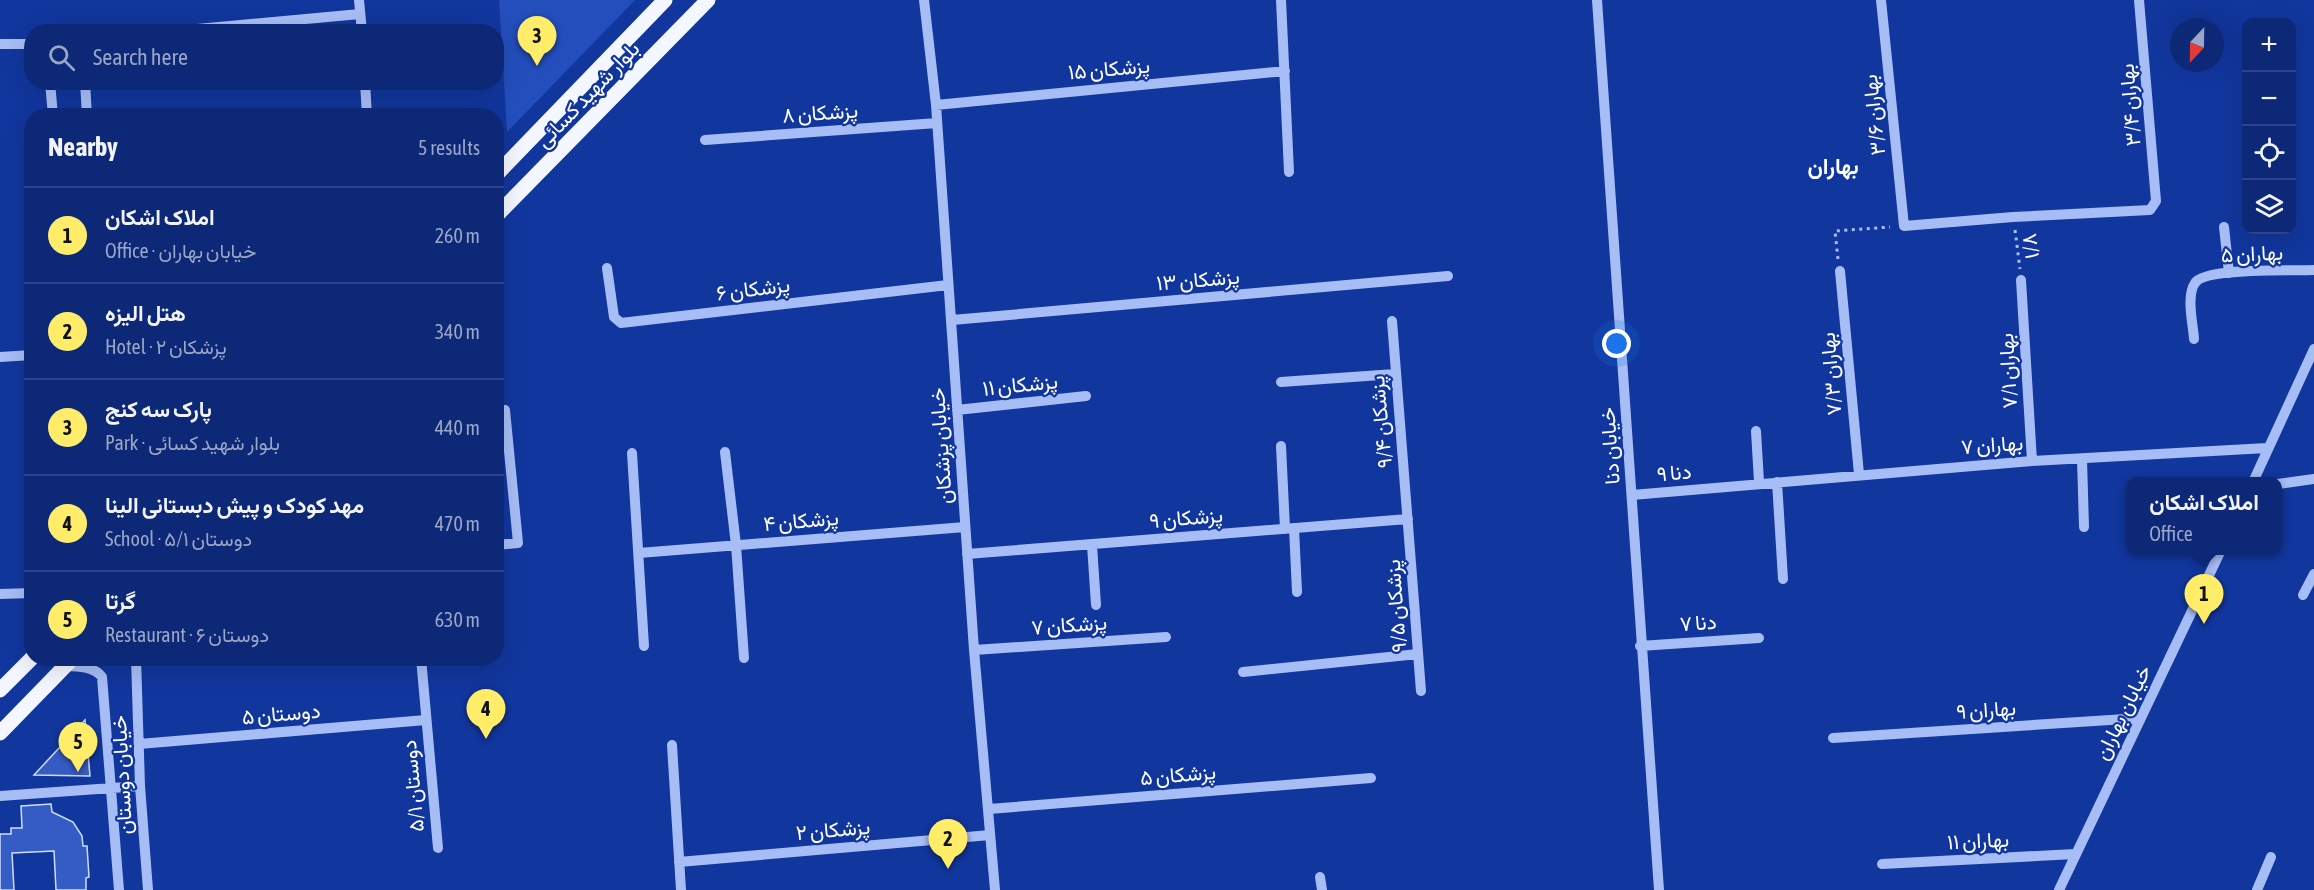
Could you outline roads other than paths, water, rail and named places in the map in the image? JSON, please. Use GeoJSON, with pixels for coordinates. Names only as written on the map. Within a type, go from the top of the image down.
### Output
{"type":"FeatureCollection","features":[{"type":"Feature","properties":{"kind":"main road","name":"بلوار شهید کسائی"},"geometry":{"type":"LineString","coordinates":[[504,167],[665,0]]}},
{"type":"Feature","properties":{"kind":"main road","name":"بلوار شهید کسائی"},"geometry":{"type":"LineString","coordinates":[[504,202],[708,0]]}},
{"type":"Feature","properties":{"kind":"main road"},"geometry":{"type":"LineString","coordinates":[[0,690],[24,666]]}},
{"type":"Feature","properties":{"kind":"main road"},"geometry":{"type":"LineString","coordinates":[[0,733],[65,666]]}},
{"type":"Feature","properties":{"kind":"street"},"geometry":{"type":"LineString","coordinates":[[359,0],[361,24]]}},
{"type":"Feature","properties":{"kind":"street","name":"خیابان پزشکان"},"geometry":{"type":"LineString","coordinates":[[924,0],[936,105],[974,650],[996,890]]}},
{"type":"Feature","properties":{"kind":"street"},"geometry":{"type":"LineString","coordinates":[[1281,0],[1289,172]]}},
{"type":"Feature","properties":{"kind":"street","name":"خیابان دنا"},"geometry":{"type":"LineString","coordinates":[[1597,0],[1632,495],[1640,646],[1659,890]]}},
{"type":"Feature","properties":{"kind":"street","name":"۳/۶ بهاران"},"geometry":{"type":"LineString","coordinates":[[1881,0],[1904,226],[2013,217]]}},
{"type":"Feature","properties":{"kind":"street","name":"۳/۴ بهاران"},"geometry":{"type":"LineString","coordinates":[[2013,217],[2150,210],[2154,206],[2156,201],[2139,0]]}},
{"type":"Feature","properties":{"kind":"street"},"geometry":{"type":"LineString","coordinates":[[252,24],[360,14]]}},
{"type":"Feature","properties":{"kind":"street"},"geometry":{"type":"LineString","coordinates":[[0,44],[24,44]]}},
{"type":"Feature","properties":{"kind":"street","name":"۱۵ پزشکان"},"geometry":{"type":"LineString","coordinates":[[936,105],[1285,71]]}},
{"type":"Feature","properties":{"kind":"street"},"geometry":{"type":"LineString","coordinates":[[51,90],[52,108]]}},
{"type":"Feature","properties":{"kind":"street"},"geometry":{"type":"LineString","coordinates":[[85,90],[87,108]]}},
{"type":"Feature","properties":{"kind":"street"},"geometry":{"type":"LineString","coordinates":[[365,90],[367,108]]}},
{"type":"Feature","properties":{"kind":"street","name":"۸ پزشکان"},"geometry":{"type":"LineString","coordinates":[[705,140],[937,123]]}},
{"type":"Feature","properties":{"kind":"street"},"geometry":{"type":"LineString","coordinates":[[2224,227],[2229,273]]}},
{"type":"Feature","properties":{"kind":"street","name":"۶ پزشکان"},"geometry":{"type":"LineString","coordinates":[[608,268],[614,317],[621,323],[948,285]]}},
{"type":"Feature","properties":{"kind":"street","name":"۷/۳ بهاران"},"geometry":{"type":"LineString","coordinates":[[1839,270],[1859,474]]}},
{"type":"Feature","properties":{"kind":"street","name":"۵ بهاران"},"geometry":{"type":"LineString","coordinates":[[2194,339],[2191,293],[2194,283],[2201,277],[2229,273],[2314,270]]}},
{"type":"Feature","properties":{"kind":"street","name":"۱۳ پزشکان"},"geometry":{"type":"LineString","coordinates":[[952,320],[1448,276]]}},
{"type":"Feature","properties":{"kind":"street","name":"۷/۱ بهاران"},"geometry":{"type":"LineString","coordinates":[[2022,280],[2032,461]]}},
{"type":"Feature","properties":{"kind":"street","name":"۹/۴ پزشکان"},"geometry":{"type":"LineString","coordinates":[[1392,321],[1408,519]]}},
{"type":"Feature","properties":{"kind":"street"},"geometry":{"type":"LineString","coordinates":[[2255,477],[2314,349]]}},
{"type":"Feature","properties":{"kind":"street"},"geometry":{"type":"LineString","coordinates":[[0,357],[24,356]]}},
{"type":"Feature","properties":{"kind":"street"},"geometry":{"type":"LineString","coordinates":[[1281,382],[1395,374]]}},
{"type":"Feature","properties":{"kind":"street","name":"۱۱ پزشکان"},"geometry":{"type":"LineString","coordinates":[[957,410],[1086,396]]}},
{"type":"Feature","properties":{"kind":"street"},"geometry":{"type":"LineString","coordinates":[[504,411],[518,543],[504,544]]}},
{"type":"Feature","properties":{"kind":"street"},"geometry":{"type":"LineString","coordinates":[[1756,431],[1759,482]]}},
{"type":"Feature","properties":{"kind":"street"},"geometry":{"type":"LineString","coordinates":[[1281,446],[1297,592]]}},
{"type":"Feature","properties":{"kind":"street","name":"۷ بهاران"},"geometry":{"type":"LineString","coordinates":[[1720,488],[1759,482],[2032,461],[2267,448]]}},
{"type":"Feature","properties":{"kind":"street"},"geometry":{"type":"LineString","coordinates":[[725,452],[736,545],[744,658]]}},
{"type":"Feature","properties":{"kind":"street"},"geometry":{"type":"LineString","coordinates":[[632,453],[644,646]]}},
{"type":"Feature","properties":{"kind":"street"},"geometry":{"type":"LineString","coordinates":[[2082,459],[2084,527]]}},
{"type":"Feature","properties":{"kind":"street"},"geometry":{"type":"LineString","coordinates":[[2282,483],[2314,479]]}},
{"type":"Feature","properties":{"kind":"street"},"geometry":{"type":"LineString","coordinates":[[1778,482],[1783,579]]}},
{"type":"Feature","properties":{"kind":"street","name":"۹ دنا"},"geometry":{"type":"LineString","coordinates":[[1632,495],[1720,488]]}},
{"type":"Feature","properties":{"kind":"street","name":"۹ پزشکان"},"geometry":{"type":"LineString","coordinates":[[967,554],[1408,519]]}},
{"type":"Feature","properties":{"kind":"street","name":"۹/۵ پزشکان"},"geometry":{"type":"LineString","coordinates":[[1408,519],[1420,691]]}},
{"type":"Feature","properties":{"kind":"street","name":"۴ پزشکان"},"geometry":{"type":"LineString","coordinates":[[639,553],[965,527]]}},
{"type":"Feature","properties":{"kind":"street"},"geometry":{"type":"LineString","coordinates":[[1092,544],[1096,604]]}},
{"type":"Feature","properties":{"kind":"street","name":"خیابان بهاران"},"geometry":{"type":"LineString","coordinates":[[2059,890],[2219,555]]}},
{"type":"Feature","properties":{"kind":"street"},"geometry":{"type":"LineString","coordinates":[[2303,595],[2314,574]]}},
{"type":"Feature","properties":{"kind":"street"},"geometry":{"type":"LineString","coordinates":[[0,594],[24,593]]}},
{"type":"Feature","properties":{"kind":"street","name":"۷ پزشکان"},"geometry":{"type":"LineString","coordinates":[[974,650],[1166,637]]}},
{"type":"Feature","properties":{"kind":"street","name":"۷ دنا"},"geometry":{"type":"LineString","coordinates":[[1640,646],[1759,638]]}},
{"type":"Feature","properties":{"kind":"street"},"geometry":{"type":"LineString","coordinates":[[1244,672],[1418,654]]}},
{"type":"Feature","properties":{"kind":"street","name":"خیابان دوستان"},"geometry":{"type":"LineString","coordinates":[[80,666],[96,671],[102,677],[119,890]]}},
{"type":"Feature","properties":{"kind":"street","name":"خیابان دوستان"},"geometry":{"type":"LineString","coordinates":[[136,666],[140,786],[148,890]]}},
{"type":"Feature","properties":{"kind":"street","name":"۵/۱ دوستان"},"geometry":{"type":"LineString","coordinates":[[422,666],[438,848]]}},
{"type":"Feature","properties":{"kind":"street","name":"۹ بهاران"},"geometry":{"type":"LineString","coordinates":[[1833,738],[2141,718]]}},
{"type":"Feature","properties":{"kind":"street","name":"۵ دوستان"},"geometry":{"type":"LineString","coordinates":[[139,744],[426,720]]}},
{"type":"Feature","properties":{"kind":"street"},"geometry":{"type":"LineString","coordinates":[[672,745],[681,890]]}},
{"type":"Feature","properties":{"kind":"street","name":"۵ پزشکان"},"geometry":{"type":"LineString","coordinates":[[989,808],[1371,778]]}},
{"type":"Feature","properties":{"kind":"street"},"geometry":{"type":"LineString","coordinates":[[0,796],[140,786]]}},
{"type":"Feature","properties":{"kind":"street","name":"۲ پزشکان"},"geometry":{"type":"LineString","coordinates":[[679,862],[990,835]]}},
{"type":"Feature","properties":{"kind":"street","name":"۱۱ بهاران"},"geometry":{"type":"LineString","coordinates":[[1882,864],[2075,854]]}},
{"type":"Feature","properties":{"kind":"street"},"geometry":{"type":"LineString","coordinates":[[2257,890],[2271,857]]}},
{"type":"Feature","properties":{"kind":"street"},"geometry":{"type":"LineString","coordinates":[[1320,877],[1322,890]]}},
{"type":"Feature","properties":{"kind":"place","name":"پارک سه کنج"},"geometry":{"type":"Point","coordinates":[537,66]}},
{"type":"Feature","properties":{"kind":"place","name":"املاک اشکان"},"geometry":{"type":"Point","coordinates":[2204,624]}},
{"type":"Feature","properties":{"kind":"place","name":"مهد کودک و پیش دبستانی الینا"},"geometry":{"type":"Point","coordinates":[486,739]}},
{"type":"Feature","properties":{"kind":"place","name":"گرتا"},"geometry":{"type":"Point","coordinates":[78,772]}},
{"type":"Feature","properties":{"kind":"place","name":"هتل الیزه"},"geometry":{"type":"Point","coordinates":[948,869]}},
{"type":"Feature","properties":{"kind":"district","name":"بهاران"},"geometry":{"type":"Point","coordinates":[1833,166]}}]}
